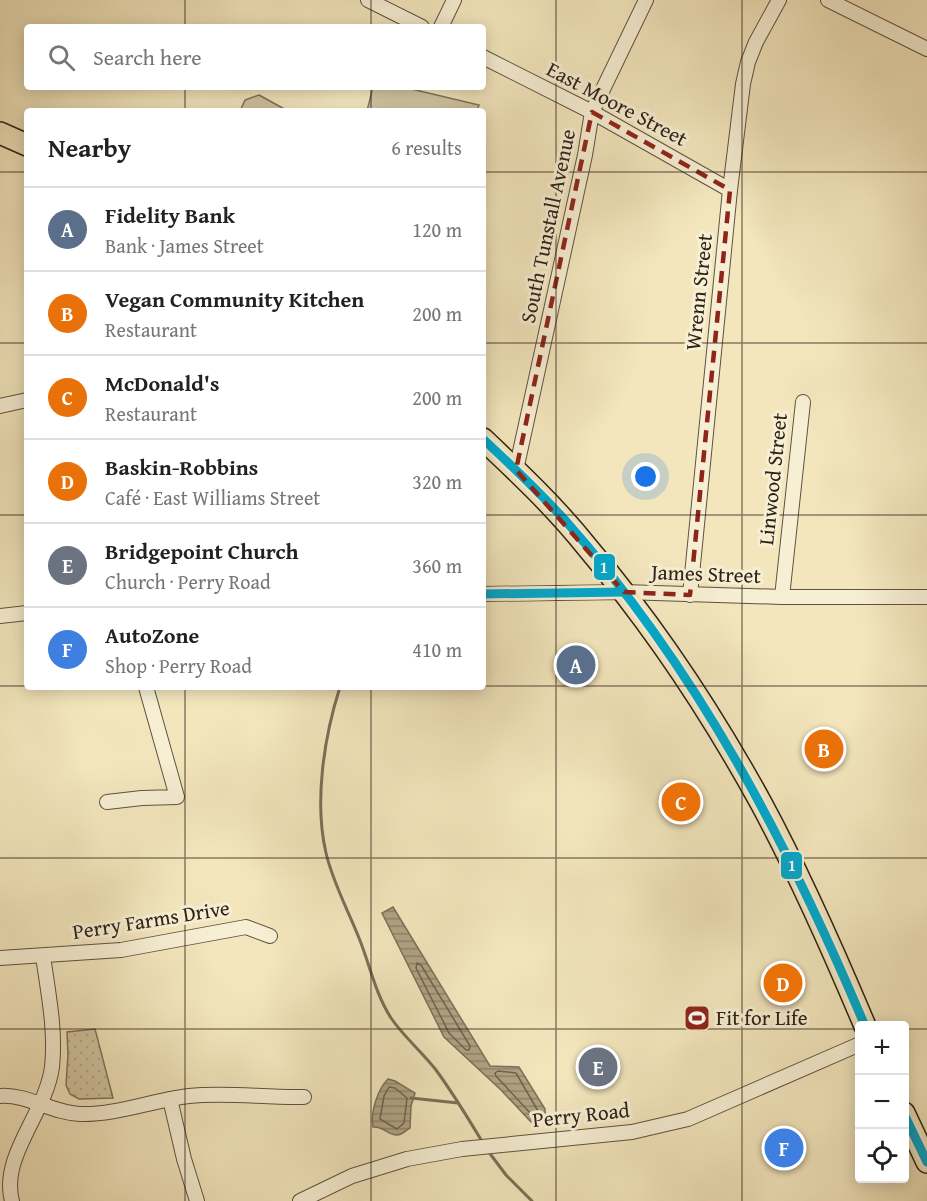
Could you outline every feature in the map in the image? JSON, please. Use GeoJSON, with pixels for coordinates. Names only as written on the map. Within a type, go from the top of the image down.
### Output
{"type":"FeatureCollection","features":[{"type":"Feature","properties":{"kind":"main road"},"geometry":{"type":"LineString","coordinates":[[0,133],[24,144]]}},
{"type":"Feature","properties":{"kind":"main road"},"geometry":{"type":"LineString","coordinates":[[486,442],[570,526],[624,592],[690,684],[751,785],[811,902],[864,1021]]}},
{"type":"Feature","properties":{"kind":"main road"},"geometry":{"type":"LineString","coordinates":[[909,1124],[927,1162]]}},
{"type":"Feature","properties":{"kind":"street"},"geometry":{"type":"LineString","coordinates":[[368,0],[416,24]]}},
{"type":"Feature","properties":{"kind":"street"},"geometry":{"type":"LineString","coordinates":[[442,24],[454,0]]}},
{"type":"Feature","properties":{"kind":"street","name":"South Tunstall Avenue"},"geometry":{"type":"LineString","coordinates":[[516,470],[578,189],[592,112],[646,0]]}},
{"type":"Feature","properties":{"kind":"street","name":"Wrenn Street"},"geometry":{"type":"LineString","coordinates":[[690,595],[730,190],[743,84],[748,62],[779,0]]}},
{"type":"Feature","properties":{"kind":"street"},"geometry":{"type":"LineString","coordinates":[[828,0],[927,49]]}},
{"type":"Feature","properties":{"kind":"street","name":"East Moore Street"},"geometry":{"type":"LineString","coordinates":[[486,59],[592,112],[730,190]]}},
{"type":"Feature","properties":{"kind":"street"},"geometry":{"type":"LineString","coordinates":[[0,406],[24,401]]}},
{"type":"Feature","properties":{"kind":"street","name":"Linwood Street"},"geometry":{"type":"LineString","coordinates":[[782,597],[803,402]]}},
{"type":"Feature","properties":{"kind":"street","name":"James Street"},"geometry":{"type":"LineString","coordinates":[[486,594],[624,592],[782,597],[927,597]]}},
{"type":"Feature","properties":{"kind":"street"},"geometry":{"type":"LineString","coordinates":[[0,616],[24,614]]}},
{"type":"Feature","properties":{"kind":"street"},"geometry":{"type":"LineString","coordinates":[[107,802],[177,797],[147,690]]}},
{"type":"Feature","properties":{"kind":"street","name":"Perry Farms Drive"},"geometry":{"type":"LineString","coordinates":[[0,958],[121,950],[246,927],[270,936]]}},
{"type":"Feature","properties":{"kind":"street"},"geometry":{"type":"LineString","coordinates":[[12,1201],[9,1176],[17,1153],[41,1104],[52,1068],[53,1050],[43,956]]}},
{"type":"Feature","properties":{"kind":"street","name":"Perry Road"},"geometry":{"type":"LineString","coordinates":[[300,1201],[352,1176],[387,1164],[434,1154],[632,1132],[688,1119],[855,1046]]}},
{"type":"Feature","properties":{"kind":"street"},"geometry":{"type":"LineString","coordinates":[[0,1096],[12,1095],[61,1112],[80,1114],[100,1113],[170,1099],[205,1095],[304,1096]]}},
{"type":"Feature","properties":{"kind":"street"},"geometry":{"type":"LineString","coordinates":[[170,1099],[184,1159],[198,1201]]}},
{"type":"Feature","properties":{"kind":"highlighted area"},"geometry":{"type":"Polygon","coordinates":[[[592,112],[730,190],[690,595],[624,592],[516,470],[592,112]]]}},
{"type":"Feature","properties":{"kind":"shaded area"},"geometry":{"type":"Polygon","coordinates":[[[372,90],[416,90],[479,105],[478,108],[368,108],[372,90]]]}},
{"type":"Feature","properties":{"kind":"shaded area"},"geometry":{"type":"Polygon","coordinates":[[[259,95],[283,108],[241,108],[245,100],[259,95]]]}},
{"type":"Feature","properties":{"kind":"shaded area"},"geometry":{"type":"Polygon","coordinates":[[[95,1029],[113,1098],[79,1099],[70,1094],[66,1085],[67,1032],[95,1029]]]}},
{"type":"Feature","properties":{"kind":"water"},"geometry":{"type":"Polygon","coordinates":[[[393,907],[490,1066],[519,1067],[545,1109],[541,1121],[531,1122],[501,1090],[444,1037],[382,913],[393,907]]]}},
{"type":"Feature","properties":{"kind":"water"},"geometry":{"type":"Polygon","coordinates":[[[388,1079],[415,1093],[411,1106],[410,1128],[399,1135],[373,1127],[376,1101],[388,1079]]]}},
{"type":"Feature","properties":{"kind":"waterway"},"geometry":{"type":"LineString","coordinates":[[339,690],[329,727],[322,770],[322,833],[329,864],[385,1008],[402,1032],[436,1070],[483,1143]]}},
{"type":"Feature","properties":{"kind":"waterway"},"geometry":{"type":"LineString","coordinates":[[411,1098],[458,1103]]}},
{"type":"Feature","properties":{"kind":"waterway"},"geometry":{"type":"LineString","coordinates":[[488,1151],[506,1175],[532,1201]]}},
{"type":"Feature","properties":{"kind":"transit line","name":"1"},"geometry":{"type":"LineString","coordinates":[[486,442],[564,519],[657,636],[698,697],[771,824],[804,890],[863,1021]]}},
{"type":"Feature","properties":{"kind":"transit line","name":"1"},"geometry":{"type":"LineString","coordinates":[[486,594],[624,592]]}},
{"type":"Feature","properties":{"kind":"transit line","name":"1"},"geometry":{"type":"LineString","coordinates":[[909,1124],[927,1162]]}},
{"type":"Feature","properties":{"kind":"place","name":"Fidelity Bank"},"geometry":{"type":"Point","coordinates":[576,665]}},
{"type":"Feature","properties":{"kind":"place","name":"Vegan Community Kitchen"},"geometry":{"type":"Point","coordinates":[824,749]}},
{"type":"Feature","properties":{"kind":"place","name":"McDonald's"},"geometry":{"type":"Point","coordinates":[681,802]}},
{"type":"Feature","properties":{"kind":"place","name":"Baskin-Robbins"},"geometry":{"type":"Point","coordinates":[783,983]}},
{"type":"Feature","properties":{"kind":"place","name":"Fit for Life"},"geometry":{"type":"Point","coordinates":[697,1018]}},
{"type":"Feature","properties":{"kind":"place","name":"Bridgepoint Church"},"geometry":{"type":"Point","coordinates":[598,1067]}},
{"type":"Feature","properties":{"kind":"place","name":"AutoZone"},"geometry":{"type":"Point","coordinates":[784,1148]}}]}
